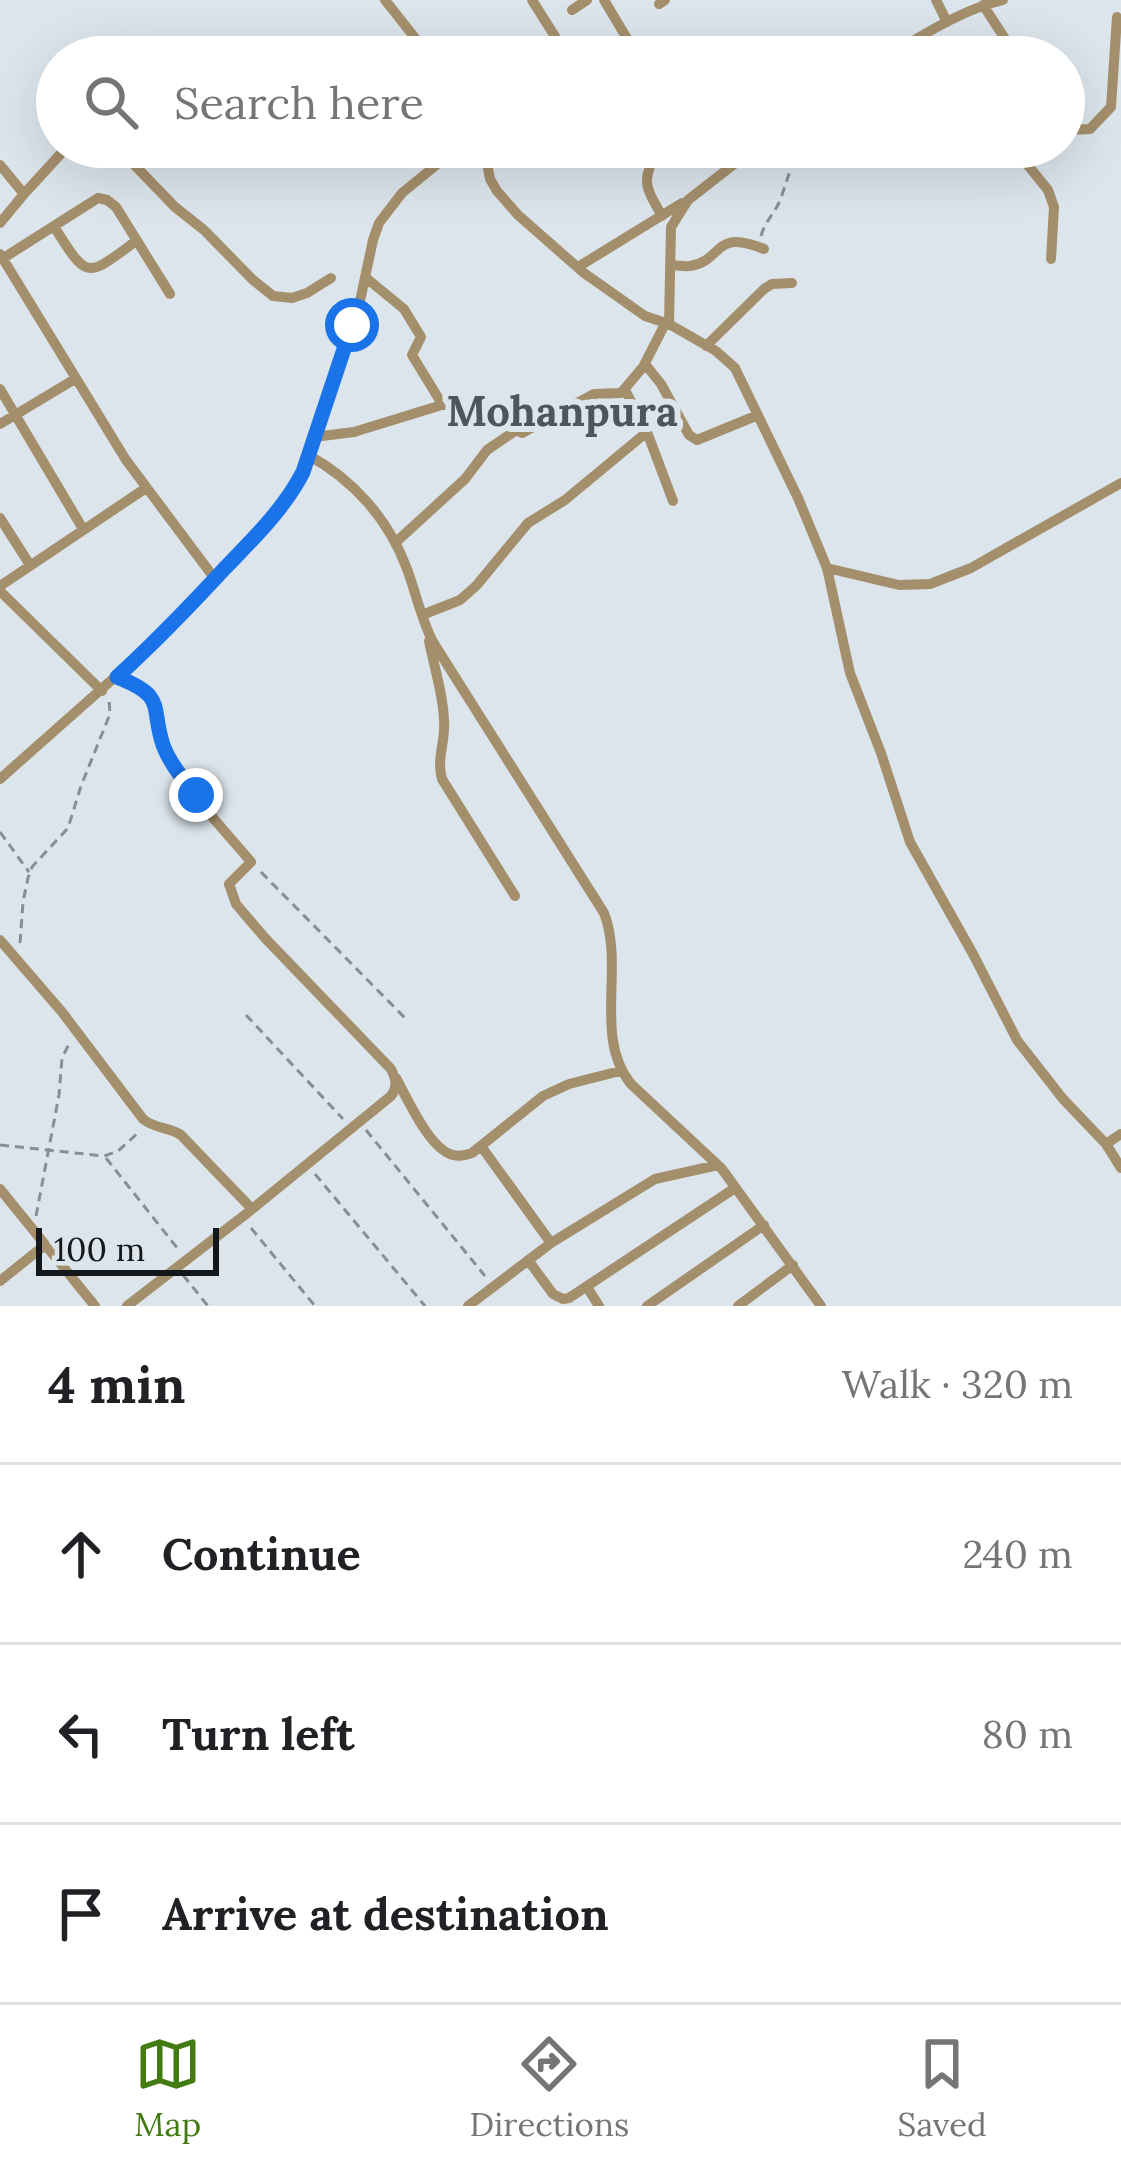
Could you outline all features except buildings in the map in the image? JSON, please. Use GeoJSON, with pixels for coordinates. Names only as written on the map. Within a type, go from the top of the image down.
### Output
{"type":"FeatureCollection","features":[{"type":"Feature","properties":{"kind":"street"},"geometry":{"type":"LineString","coordinates":[[385,0],[413,36]]}},
{"type":"Feature","properties":{"kind":"street"},"geometry":{"type":"LineString","coordinates":[[532,0],[555,36]]}},
{"type":"Feature","properties":{"kind":"street"},"geometry":{"type":"LineString","coordinates":[[572,10],[587,0]]}},
{"type":"Feature","properties":{"kind":"street"},"geometry":{"type":"LineString","coordinates":[[604,0],[625,36]]}},
{"type":"Feature","properties":{"kind":"street"},"geometry":{"type":"LineString","coordinates":[[936,0],[947,22]]}},
{"type":"Feature","properties":{"kind":"street"},"geometry":{"type":"LineString","coordinates":[[923,36],[983,5],[1004,0]]}},
{"type":"Feature","properties":{"kind":"street"},"geometry":{"type":"LineString","coordinates":[[983,5],[1003,36]]}},
{"type":"Feature","properties":{"kind":"street"},"geometry":{"type":"LineString","coordinates":[[1085,129],[1097,124],[1111,107],[1117,16]]}},
{"type":"Feature","properties":{"kind":"street"},"geometry":{"type":"LineString","coordinates":[[0,165],[24,194]]}},
{"type":"Feature","properties":{"kind":"street"},"geometry":{"type":"LineString","coordinates":[[0,223],[48,168]]}},
{"type":"Feature","properties":{"kind":"street"},"geometry":{"type":"LineString","coordinates":[[137,168],[273,296],[292,298],[331,278]]}},
{"type":"Feature","properties":{"kind":"street"},"geometry":{"type":"LineString","coordinates":[[0,779],[117,677],[281,508],[303,472],[360,302],[380,223],[401,193],[432,168]]}},
{"type":"Feature","properties":{"kind":"street"},"geometry":{"type":"LineString","coordinates":[[488,168],[496,191],[578,268],[645,316],[706,346],[735,368],[799,498],[827,568],[850,673],[910,842],[1017,1040],[1121,1168]]}},
{"type":"Feature","properties":{"kind":"street"},"geometry":{"type":"LineString","coordinates":[[649,168],[645,176],[649,194],[662,216]]}},
{"type":"Feature","properties":{"kind":"street"},"geometry":{"type":"LineString","coordinates":[[578,268],[688,200],[729,168]]}},
{"type":"Feature","properties":{"kind":"street"},"geometry":{"type":"LineString","coordinates":[[1030,168],[1048,190],[1054,207],[1051,259]]}},
{"type":"Feature","properties":{"kind":"street"},"geometry":{"type":"LineString","coordinates":[[170,294],[116,207],[98,198],[1,257],[146,488],[215,579]]}},
{"type":"Feature","properties":{"kind":"street"},"geometry":{"type":"LineString","coordinates":[[314,437],[354,432],[442,404],[505,423],[522,434],[594,394],[615,395],[625,390],[667,324],[671,227],[688,200]]}},
{"type":"Feature","properties":{"kind":"street"},"geometry":{"type":"LineString","coordinates":[[55,228],[76,262],[85,267],[107,262],[136,241]]}},
{"type":"Feature","properties":{"kind":"street"},"geometry":{"type":"LineString","coordinates":[[670,265],[695,266],[731,242],[764,249]]}},
{"type":"Feature","properties":{"kind":"street"},"geometry":{"type":"LineString","coordinates":[[365,277],[411,318],[421,337],[412,355],[442,404]]}},
{"type":"Feature","properties":{"kind":"street"},"geometry":{"type":"LineString","coordinates":[[706,346],[764,289],[791,283]]}},
{"type":"Feature","properties":{"kind":"street"},"geometry":{"type":"LineString","coordinates":[[645,364],[689,435],[697,440],[758,415]]}},
{"type":"Feature","properties":{"kind":"street"},"geometry":{"type":"LineString","coordinates":[[0,424],[75,379]]}},
{"type":"Feature","properties":{"kind":"street"},"geometry":{"type":"LineString","coordinates":[[0,389],[83,530]]}},
{"type":"Feature","properties":{"kind":"street"},"geometry":{"type":"LineString","coordinates":[[625,390],[647,432],[673,502]]}},
{"type":"Feature","properties":{"kind":"street"},"geometry":{"type":"LineString","coordinates":[[395,543],[465,479],[488,450],[515,430]]}},
{"type":"Feature","properties":{"kind":"street"},"geometry":{"type":"LineString","coordinates":[[424,621],[476,586],[528,523],[565,500],[647,432]]}},
{"type":"Feature","properties":{"kind":"street"},"geometry":{"type":"LineString","coordinates":[[308,455],[350,483],[395,543],[424,621],[444,714],[442,779],[515,896]]}},
{"type":"Feature","properties":{"kind":"street"},"geometry":{"type":"LineString","coordinates":[[827,568],[899,585],[930,584],[971,568],[1121,483]]}},
{"type":"Feature","properties":{"kind":"street"},"geometry":{"type":"LineString","coordinates":[[102,691],[0,589],[146,488]]}},
{"type":"Feature","properties":{"kind":"street"},"geometry":{"type":"LineString","coordinates":[[0,518],[29,565]]}},
{"type":"Feature","properties":{"kind":"street"},"geometry":{"type":"LineString","coordinates":[[424,621],[604,913],[611,943],[613,1029],[620,1071],[718,1166],[821,1306]]}},
{"type":"Feature","properties":{"kind":"street"},"geometry":{"type":"LineString","coordinates":[[117,677],[148,694],[170,760],[251,862],[229,884],[236,904],[391,1069],[442,1150],[459,1156],[472,1153],[543,1096],[620,1071]]}},
{"type":"Feature","properties":{"kind":"street"},"geometry":{"type":"LineString","coordinates":[[0,940],[124,1096],[148,1122],[182,1135],[247,1213]]}},
{"type":"Feature","properties":{"kind":"street"},"geometry":{"type":"LineString","coordinates":[[127,1306],[355,1125],[395,1091],[396,1078]]}},
{"type":"Feature","properties":{"kind":"street"},"geometry":{"type":"LineString","coordinates":[[1106,1144],[1121,1134]]}},
{"type":"Feature","properties":{"kind":"street"},"geometry":{"type":"LineString","coordinates":[[481,1146],[551,1243]]}},
{"type":"Feature","properties":{"kind":"street"},"geometry":{"type":"LineString","coordinates":[[468,1306],[551,1243],[655,1179],[718,1166]]}},
{"type":"Feature","properties":{"kind":"street"},"geometry":{"type":"LineString","coordinates":[[528,1260],[557,1297],[569,1298],[735,1188]]}},
{"type":"Feature","properties":{"kind":"street"},"geometry":{"type":"LineString","coordinates":[[0,1189],[95,1306]]}},
{"type":"Feature","properties":{"kind":"street"},"geometry":{"type":"LineString","coordinates":[[646,1306],[764,1225]]}},
{"type":"Feature","properties":{"kind":"street"},"geometry":{"type":"LineString","coordinates":[[0,1281],[45,1245]]}},
{"type":"Feature","properties":{"kind":"street"},"geometry":{"type":"LineString","coordinates":[[746,1304],[793,1265]]}},
{"type":"Feature","properties":{"kind":"street"},"geometry":{"type":"LineString","coordinates":[[587,1288],[599,1306]]}},
{"type":"Feature","properties":{"kind":"path"},"geometry":{"type":"LineString","coordinates":[[764,249],[761,232],[781,199],[789,168]]}},
{"type":"Feature","properties":{"kind":"path"},"geometry":{"type":"LineString","coordinates":[[19,962],[22,902],[30,873],[68,827],[110,714],[110,701],[102,691]]}},
{"type":"Feature","properties":{"kind":"path"},"geometry":{"type":"LineString","coordinates":[[0,832],[30,873]]}},
{"type":"Feature","properties":{"kind":"path"},"geometry":{"type":"LineString","coordinates":[[251,862],[405,1018]]}},
{"type":"Feature","properties":{"kind":"path"},"geometry":{"type":"LineString","coordinates":[[246,1015],[355,1125],[494,1287]]}},
{"type":"Feature","properties":{"kind":"path"},"geometry":{"type":"LineString","coordinates":[[33,1230],[62,1058],[76,1031]]}},
{"type":"Feature","properties":{"kind":"path"},"geometry":{"type":"LineString","coordinates":[[0,1144],[104,1156],[128,1143],[148,1122]]}},
{"type":"Feature","properties":{"kind":"path"},"geometry":{"type":"LineString","coordinates":[[104,1156],[208,1306]]}},
{"type":"Feature","properties":{"kind":"path"},"geometry":{"type":"LineString","coordinates":[[307,1165],[425,1306]]}},
{"type":"Feature","properties":{"kind":"path"},"geometry":{"type":"LineString","coordinates":[[247,1213],[315,1306]]}},
{"type":"Feature","properties":{"kind":"district","name":"Mohanpura"},"geometry":{"type":"Point","coordinates":[562,411]}},
{"type":"Feature","properties":{"kind":"route"},"geometry":{"type":"LineString","coordinates":[[196,795],[170,760],[148,694],[117,677],[292,493],[352,325]]}}]}
